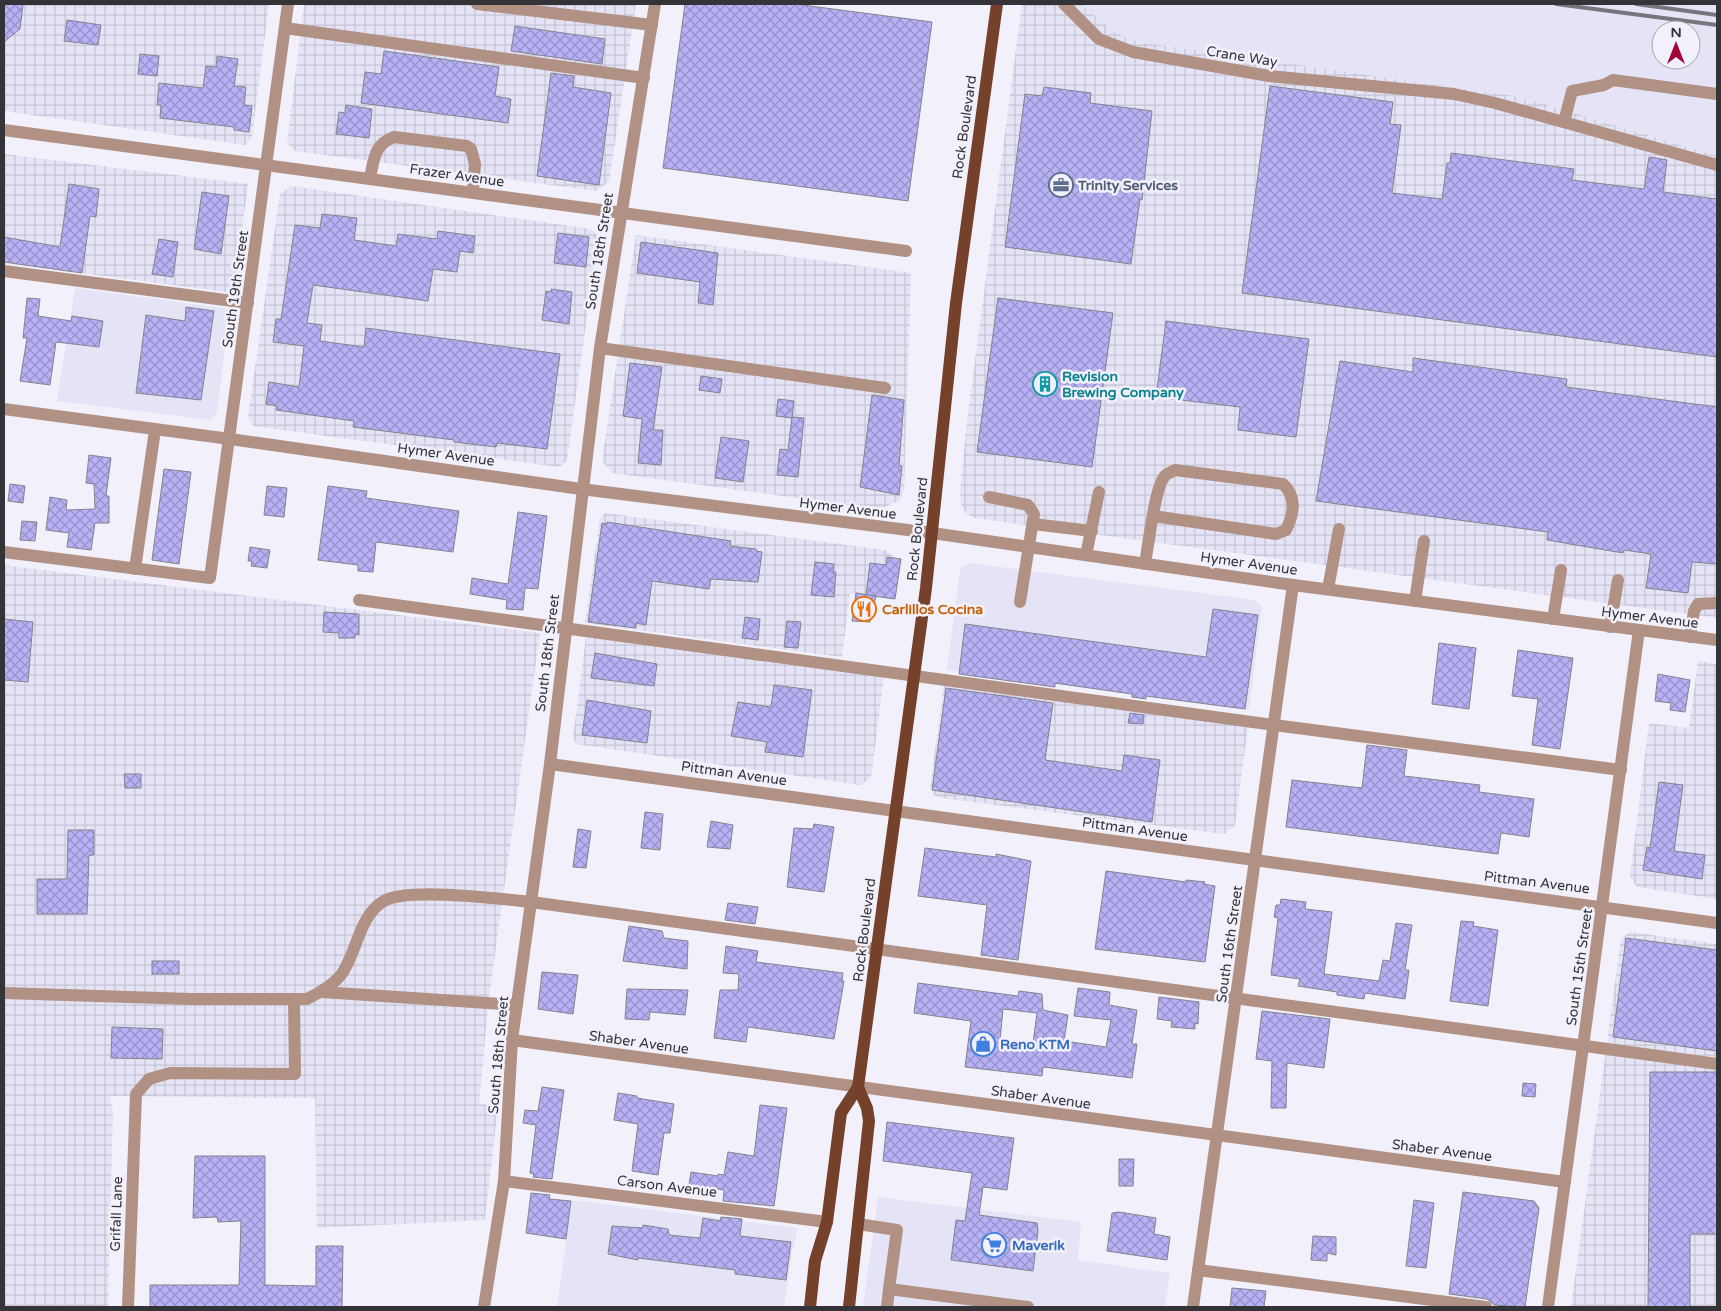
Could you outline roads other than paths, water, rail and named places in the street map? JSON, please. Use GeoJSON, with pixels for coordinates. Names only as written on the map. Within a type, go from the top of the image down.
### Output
{"type":"FeatureCollection","features":[{"type":"Feature","properties":{"kind":"main road","name":"Rock Boulevard"},"geometry":{"type":"LineString","coordinates":[[810,1307],[815,1261],[826,1222],[841,1114],[858,1087],[914,675],[932,533],[958,294],[997,4]]}},
{"type":"Feature","properties":{"kind":"main road","name":"Rock Boulevard"},"geometry":{"type":"LineString","coordinates":[[849,1307],[869,1121],[867,1108],[858,1087]]}},
{"type":"Feature","properties":{"kind":"main road"},"geometry":{"type":"LineString","coordinates":[[801,1307],[815,1261]]}},
{"type":"Feature","properties":{"kind":"street","name":"South 19th Street"},"geometry":{"type":"LineString","coordinates":[[135,569],[210,578],[288,4]]}},
{"type":"Feature","properties":{"kind":"street"},"geometry":{"type":"LineString","coordinates":[[477,4],[512,6],[652,25]]}},
{"type":"Feature","properties":{"kind":"street","name":"South 18th Street"},"geometry":{"type":"LineString","coordinates":[[484,1307],[504,1181],[512,1040],[550,764],[581,489],[620,213],[655,4]]}},
{"type":"Feature","properties":{"kind":"street","name":"Crane Way"},"geometry":{"type":"LineString","coordinates":[[1064,4],[1098,39],[1133,52],[1269,76],[1432,91],[1495,103],[1717,165]]}},
{"type":"Feature","properties":{"kind":"street"},"geometry":{"type":"LineString","coordinates":[[285,28],[644,78]]}},
{"type":"Feature","properties":{"kind":"street"},"geometry":{"type":"LineString","coordinates":[[1564,122],[1572,91],[1604,85],[1612,80],[1717,94]]}},
{"type":"Feature","properties":{"kind":"street","name":"Frazer Avenue"},"geometry":{"type":"LineString","coordinates":[[4,130],[906,251]]}},
{"type":"Feature","properties":{"kind":"street"},"geometry":{"type":"LineString","coordinates":[[370,178],[376,149],[387,139],[394,137],[467,146],[472,149],[474,156],[474,192]]}},
{"type":"Feature","properties":{"kind":"street"},"geometry":{"type":"LineString","coordinates":[[4,271],[248,303]]}},
{"type":"Feature","properties":{"kind":"street"},"geometry":{"type":"LineString","coordinates":[[600,348],[884,388]]}},
{"type":"Feature","properties":{"kind":"street","name":"Hymer Avenue"},"geometry":{"type":"LineString","coordinates":[[4,409],[581,489],[932,533],[1294,585],[1717,640]]}},
{"type":"Feature","properties":{"kind":"street"},"geometry":{"type":"LineString","coordinates":[[4,552],[135,569],[155,430]]}},
{"type":"Feature","properties":{"kind":"street"},"geometry":{"type":"LineString","coordinates":[[1145,564],[1159,485],[1165,476],[1176,470],[1284,484],[1291,492],[1294,503],[1286,530],[1276,534],[1154,516]]}},
{"type":"Feature","properties":{"kind":"street"},"geometry":{"type":"LineString","coordinates":[[1086,555],[1098,492]]}},
{"type":"Feature","properties":{"kind":"street"},"geometry":{"type":"LineString","coordinates":[[989,497],[1028,505],[1034,514],[1020,602]]}},
{"type":"Feature","properties":{"kind":"street"},"geometry":{"type":"LineString","coordinates":[[1033,524],[1092,531]]}},
{"type":"Feature","properties":{"kind":"street"},"geometry":{"type":"LineString","coordinates":[[1328,589],[1339,529]]}},
{"type":"Feature","properties":{"kind":"street"},"geometry":{"type":"LineString","coordinates":[[1415,601],[1424,541]]}},
{"type":"Feature","properties":{"kind":"street"},"geometry":{"type":"LineString","coordinates":[[1553,619],[1561,570]]}},
{"type":"Feature","properties":{"kind":"street"},"geometry":{"type":"LineString","coordinates":[[1610,627],[1618,580]]}},
{"type":"Feature","properties":{"kind":"street","name":"South 16th Street"},"geometry":{"type":"LineString","coordinates":[[1193,1307],[1294,585]]}},
{"type":"Feature","properties":{"kind":"street"},"geometry":{"type":"LineString","coordinates":[[358,600],[1274,725],[1621,770]]}},
{"type":"Feature","properties":{"kind":"street"},"geometry":{"type":"LineString","coordinates":[[1690,637],[1694,611],[1698,604],[1717,603]]}},
{"type":"Feature","properties":{"kind":"street","name":"South 15th Street"},"geometry":{"type":"LineString","coordinates":[[1548,1307],[1639,630]]}},
{"type":"Feature","properties":{"kind":"street","name":"Pittman Avenue"},"geometry":{"type":"LineString","coordinates":[[550,764],[1717,923]]}},
{"type":"Feature","properties":{"kind":"street"},"geometry":{"type":"LineString","coordinates":[[4,993],[191,998],[307,998],[322,992],[341,975],[373,909],[385,899],[429,894],[531,902],[1717,1064]]}},
{"type":"Feature","properties":{"kind":"street"},"geometry":{"type":"LineString","coordinates":[[322,992],[517,1005]]}},
{"type":"Feature","properties":{"kind":"street","name":"Grifall Lane"},"geometry":{"type":"LineString","coordinates":[[128,1307],[136,1094],[149,1079],[170,1074],[295,1074],[294,998]]}},
{"type":"Feature","properties":{"kind":"street","name":"Shaber Avenue"},"geometry":{"type":"LineString","coordinates":[[512,1040],[1565,1182]]}},
{"type":"Feature","properties":{"kind":"street","name":"Carson Avenue"},"geometry":{"type":"LineString","coordinates":[[504,1181],[826,1222]]}},
{"type":"Feature","properties":{"kind":"street"},"geometry":{"type":"LineString","coordinates":[[858,1224],[897,1230],[887,1307]]}},
{"type":"Feature","properties":{"kind":"street"},"geometry":{"type":"LineString","coordinates":[[1198,1270],[1486,1307]]}},
{"type":"Feature","properties":{"kind":"street"},"geometry":{"type":"LineString","coordinates":[[889,1289],[1028,1307]]}},
{"type":"Feature","properties":{"kind":"railway"},"geometry":{"type":"LineString","coordinates":[[1556,4],[1717,25]]}},
{"type":"Feature","properties":{"kind":"railway"},"geometry":{"type":"LineString","coordinates":[[1636,4],[1717,15]]}},
{"type":"Feature","properties":{"kind":"place","name":"Trinity Services"},"geometry":{"type":"Point","coordinates":[1061,185]}},
{"type":"Feature","properties":{"kind":"place","name":"Revision Brewing Company"},"geometry":{"type":"Point","coordinates":[1045,384]}},
{"type":"Feature","properties":{"kind":"place","name":"Carlillos Cocina"},"geometry":{"type":"Point","coordinates":[864,609]}},
{"type":"Feature","properties":{"kind":"place","name":"Reno KTM"},"geometry":{"type":"Point","coordinates":[983,1044]}},
{"type":"Feature","properties":{"kind":"place","name":"Maverik"},"geometry":{"type":"Point","coordinates":[994,1245]}}]}
